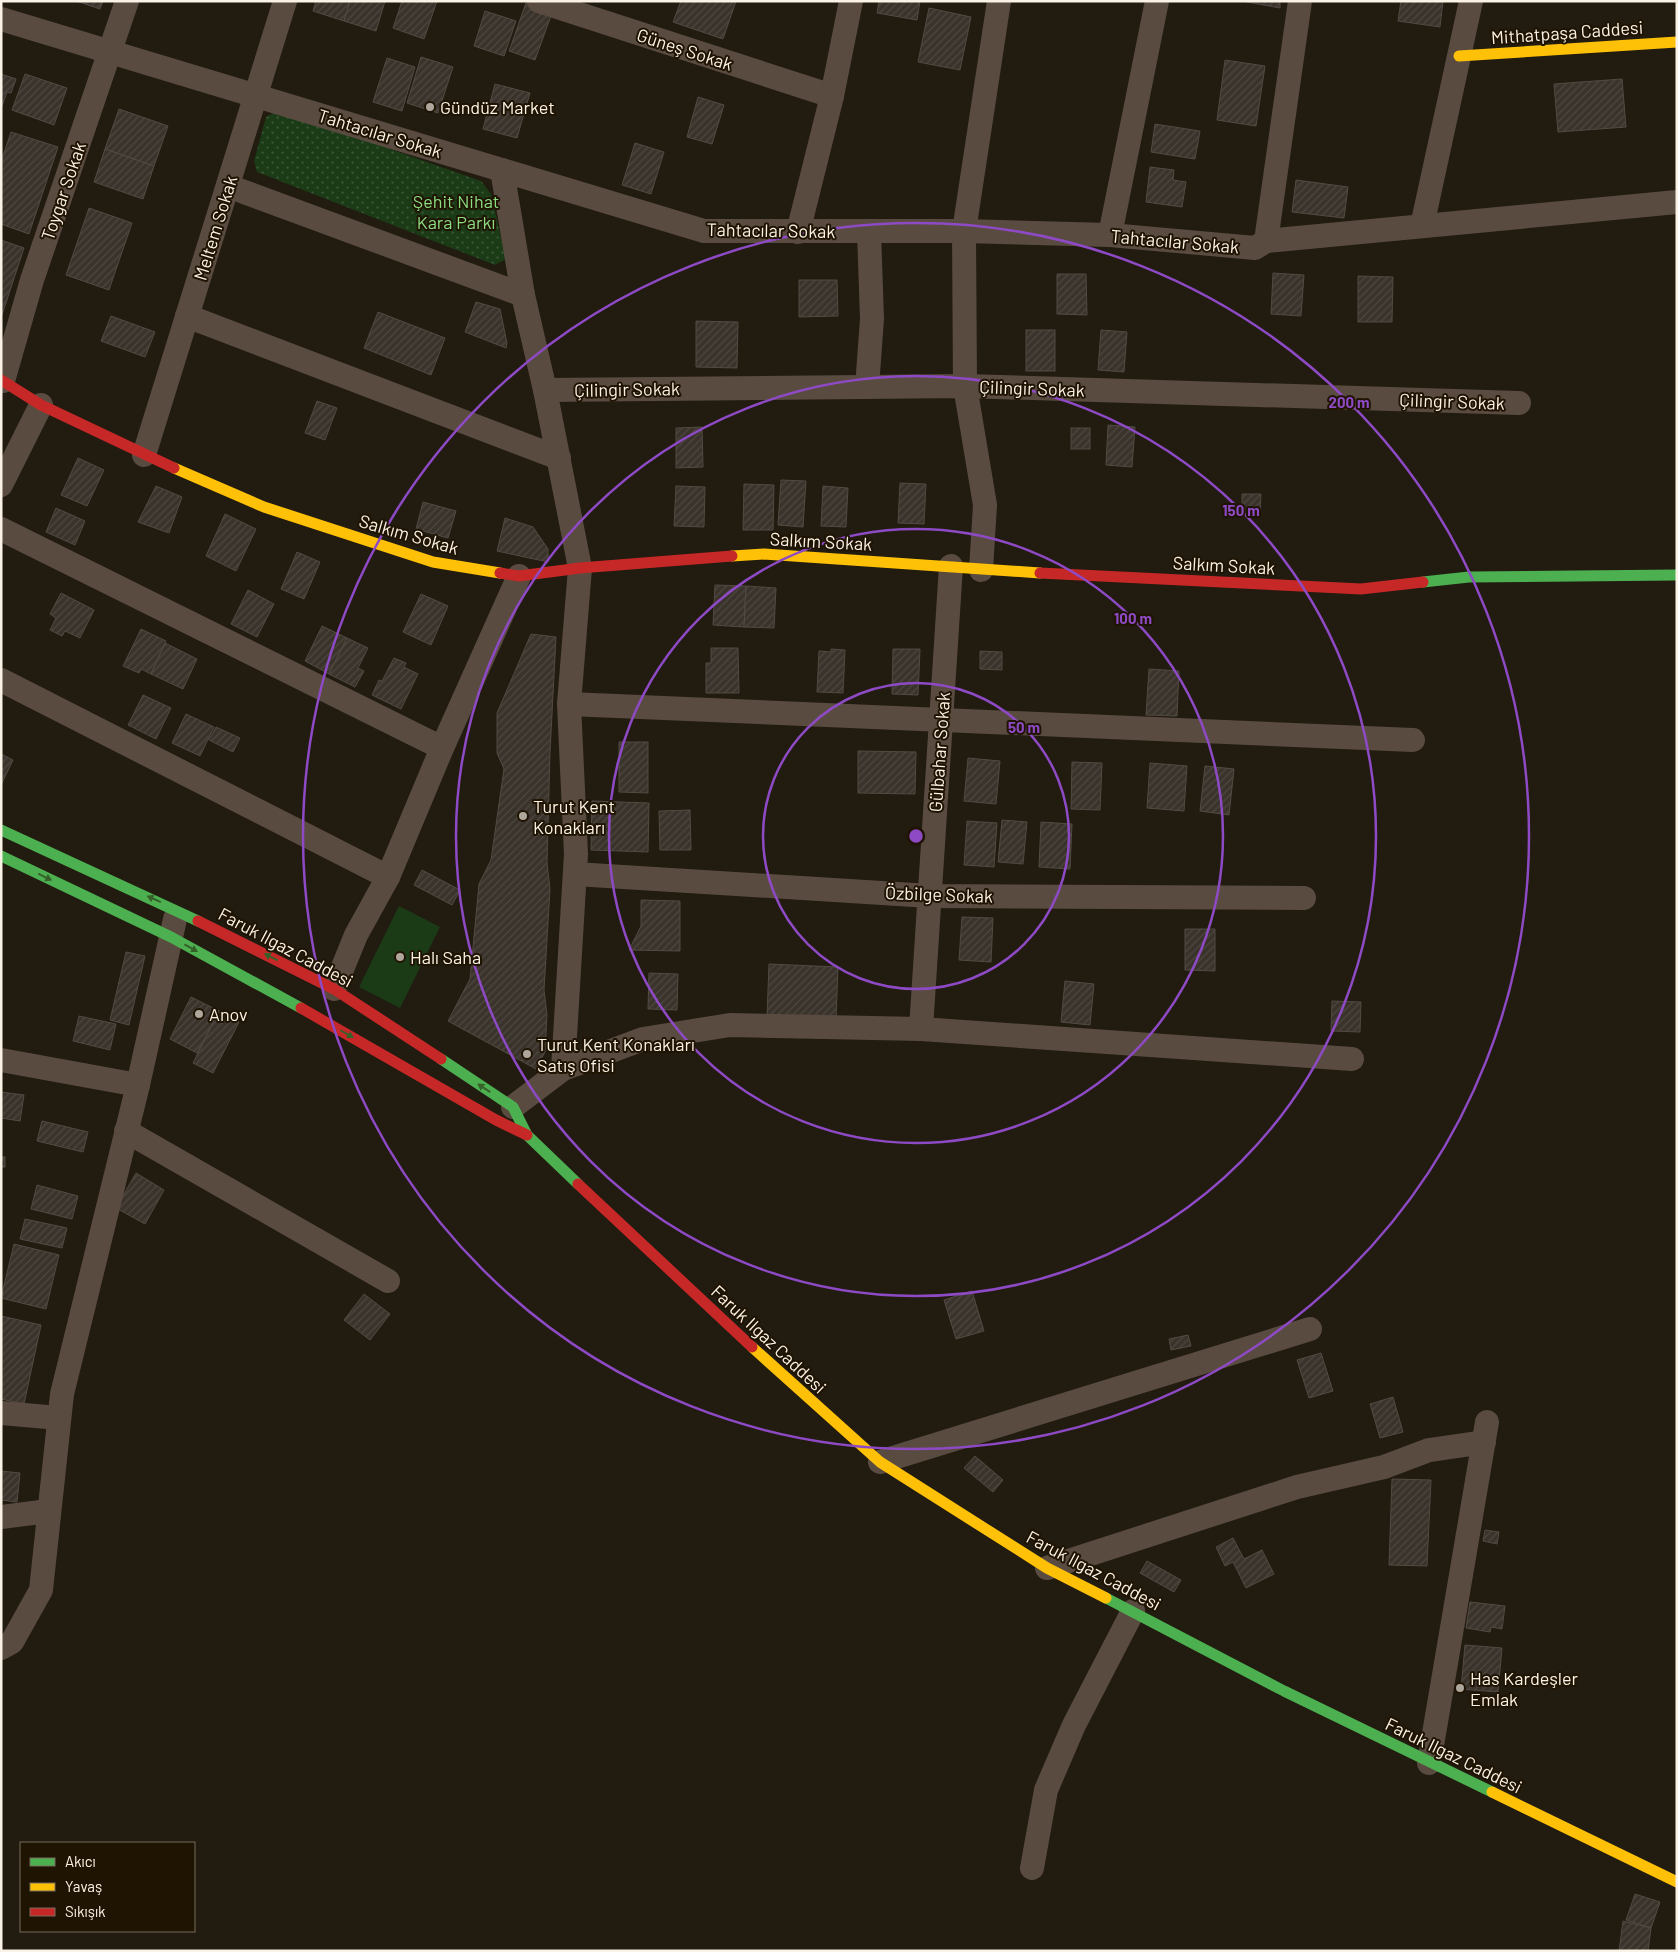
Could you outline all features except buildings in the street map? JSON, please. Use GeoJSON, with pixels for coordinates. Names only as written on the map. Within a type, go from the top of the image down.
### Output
{"type":"FeatureCollection","features":[{"type":"Feature","properties":{"kind":"street","name":"Toygar Sokak"},"geometry":{"type":"LineString","coordinates":[[2,380],[32,280],[127,1]]}},
{"type":"Feature","properties":{"kind":"street","name":"Meltem Sokak"},"geometry":{"type":"LineString","coordinates":[[144,455],[285,1]]}},
{"type":"Feature","properties":{"kind":"street","name":"Güneş Sokak"},"geometry":{"type":"LineString","coordinates":[[539,1],[832,96]]}},
{"type":"Feature","properties":{"kind":"street"},"geometry":{"type":"LineString","coordinates":[[798,232],[832,96],[851,1]]}},
{"type":"Feature","properties":{"kind":"street"},"geometry":{"type":"LineString","coordinates":[[981,570],[985,505],[965,386],[964,231],[999,1]]}},
{"type":"Feature","properties":{"kind":"street"},"geometry":{"type":"LineString","coordinates":[[1110,235],[1157,1]]}},
{"type":"Feature","properties":{"kind":"street"},"geometry":{"type":"LineString","coordinates":[[1266,241],[1300,1]]}},
{"type":"Feature","properties":{"kind":"street"},"geometry":{"type":"LineString","coordinates":[[1422,226],[1471,1]]}},
{"type":"Feature","properties":{"kind":"street","name":"Tahtacılar Sokak"},"geometry":{"type":"LineString","coordinates":[[1,20],[704,231],[964,231],[1110,235],[1255,248],[1266,241],[1677,202]]}},
{"type":"Feature","properties":{"kind":"street","name":"Mithatpaşa Caddesi"},"geometry":{"type":"LineString","coordinates":[[1459,56],[1677,42]]}},
{"type":"Feature","properties":{"kind":"street"},"geometry":{"type":"LineString","coordinates":[[502,170],[523,296],[545,390],[580,568],[569,704],[576,854],[563,1069]]}},
{"type":"Feature","properties":{"kind":"street"},"geometry":{"type":"LineString","coordinates":[[228,186],[523,296]]}},
{"type":"Feature","properties":{"kind":"street"},"geometry":{"type":"LineString","coordinates":[[868,387],[872,319],[869,232]]}},
{"type":"Feature","properties":{"kind":"street"},"geometry":{"type":"LineString","coordinates":[[187,316],[558,458]]}},
{"type":"Feature","properties":{"kind":"street","name":"Salkım Sokak"},"geometry":{"type":"LineString","coordinates":[[2,380],[41,405],[144,455],[264,507],[423,559],[519,576],[580,568],[764,554],[951,566],[981,570],[1361,589],[1469,577],[1677,575]]}},
{"type":"Feature","properties":{"kind":"street","name":"Çilingir Sokak"},"geometry":{"type":"LineString","coordinates":[[545,390],[965,386],[1519,403]]}},
{"type":"Feature","properties":{"kind":"street"},"geometry":{"type":"LineString","coordinates":[[1,485],[41,405]]}},
{"type":"Feature","properties":{"kind":"street"},"geometry":{"type":"LineString","coordinates":[[1,529],[442,748]]}},
{"type":"Feature","properties":{"kind":"street","name":"Gülbahar Sokak"},"geometry":{"type":"LineString","coordinates":[[921,1029],[951,566]]}},
{"type":"Feature","properties":{"kind":"street"},"geometry":{"type":"LineString","coordinates":[[334,989],[356,935],[388,877],[442,748],[519,576]]}},
{"type":"Feature","properties":{"kind":"street"},"geometry":{"type":"LineString","coordinates":[[1,680],[388,877]]}},
{"type":"Feature","properties":{"kind":"street"},"geometry":{"type":"LineString","coordinates":[[569,704],[1413,740]]}},
{"type":"Feature","properties":{"kind":"street","name":"Faruk Ilgaz Caddesi"},"geometry":{"type":"LineString","coordinates":[[1,830],[177,910],[334,989],[513,1107],[527,1135]]}},
{"type":"Feature","properties":{"kind":"street","name":"Faruk Ilgaz Caddesi"},"geometry":{"type":"LineString","coordinates":[[1,856],[171,937],[305,1010],[496,1120],[527,1135],[630,1234],[880,1462],[1046,1568],[1133,1611],[1284,1691],[1677,1882]]}},
{"type":"Feature","properties":{"kind":"street","name":"Özbilge Sokak"},"geometry":{"type":"LineString","coordinates":[[575,874],[930,896],[1304,898]]}},
{"type":"Feature","properties":{"kind":"street"},"geometry":{"type":"LineString","coordinates":[[1,1648],[12,1642],[42,1590],[62,1394],[138,1084],[177,910]]}},
{"type":"Feature","properties":{"kind":"street"},"geometry":{"type":"LineString","coordinates":[[513,1107],[563,1069],[642,1039],[730,1025],[921,1029],[1352,1059]]}},
{"type":"Feature","properties":{"kind":"street"},"geometry":{"type":"LineString","coordinates":[[1,1060],[138,1084]]}},
{"type":"Feature","properties":{"kind":"street"},"geometry":{"type":"LineString","coordinates":[[126,1131],[388,1281]]}},
{"type":"Feature","properties":{"kind":"street"},"geometry":{"type":"LineString","coordinates":[[880,1462],[1310,1329]]}},
{"type":"Feature","properties":{"kind":"street"},"geometry":{"type":"LineString","coordinates":[[1,1413],[59,1418]]}},
{"type":"Feature","properties":{"kind":"street"},"geometry":{"type":"LineString","coordinates":[[1046,1568],[1297,1487],[1384,1467],[1485,1432],[1429,1763]]}},
{"type":"Feature","properties":{"kind":"street"},"geometry":{"type":"LineString","coordinates":[[1,1517],[49,1511]]}},
{"type":"Feature","properties":{"kind":"street"},"geometry":{"type":"LineString","coordinates":[[1032,1868],[1046,1790],[1074,1725],[1133,1611]]}},
{"type":"Feature","properties":{"kind":"green space","name":"Şehit Nihat Kara Parkı"},"geometry":{"type":"Polygon","coordinates":[[[279,110],[481,181],[491,194],[506,259],[495,265],[257,172],[254,161],[266,117],[279,110]]]}},
{"type":"Feature","properties":{"kind":"green space","name":"Halı Saha"},"geometry":{"type":"Polygon","coordinates":[[[399,906],[440,927],[400,1008],[359,987],[399,906]]]}},
{"type":"Feature","properties":{"kind":"traffic: fast"},"geometry":{"type":"LineString","coordinates":[[1423,582],[1469,577],[1677,575]]}},
{"type":"Feature","properties":{"kind":"traffic: fast"},"geometry":{"type":"LineString","coordinates":[[1,830],[198,921]]}},
{"type":"Feature","properties":{"kind":"traffic: fast"},"geometry":{"type":"LineString","coordinates":[[1,856],[171,937],[301,1008]]}},
{"type":"Feature","properties":{"kind":"traffic: fast"},"geometry":{"type":"LineString","coordinates":[[441,1059],[513,1107],[527,1135],[578,1184]]}},
{"type":"Feature","properties":{"kind":"traffic: fast"},"geometry":{"type":"LineString","coordinates":[[1106,1598],[1284,1691],[1492,1792]]}},
{"type":"Feature","properties":{"kind":"traffic: slow"},"geometry":{"type":"LineString","coordinates":[[1459,56],[1677,42]]}},
{"type":"Feature","properties":{"kind":"traffic: slow"},"geometry":{"type":"LineString","coordinates":[[174,468],[264,507],[433,562],[500,573]]}},
{"type":"Feature","properties":{"kind":"traffic: slow"},"geometry":{"type":"LineString","coordinates":[[732,556],[764,554],[1040,573]]}},
{"type":"Feature","properties":{"kind":"traffic: slow"},"geometry":{"type":"LineString","coordinates":[[752,1347],[880,1462],[1047,1568],[1106,1598]]}},
{"type":"Feature","properties":{"kind":"traffic: slow"},"geometry":{"type":"LineString","coordinates":[[1492,1792],[1677,1882]]}},
{"type":"Feature","properties":{"kind":"traffic: jam"},"geometry":{"type":"LineString","coordinates":[[1,380],[41,405],[174,468]]}},
{"type":"Feature","properties":{"kind":"traffic: jam"},"geometry":{"type":"LineString","coordinates":[[500,573],[519,576],[580,568],[732,556]]}},
{"type":"Feature","properties":{"kind":"traffic: jam"},"geometry":{"type":"LineString","coordinates":[[1040,573],[1361,589],[1423,582]]}},
{"type":"Feature","properties":{"kind":"traffic: jam"},"geometry":{"type":"LineString","coordinates":[[198,921],[334,989],[441,1059]]}},
{"type":"Feature","properties":{"kind":"traffic: jam"},"geometry":{"type":"LineString","coordinates":[[301,1008],[496,1120],[527,1135]]}},
{"type":"Feature","properties":{"kind":"traffic: jam"},"geometry":{"type":"LineString","coordinates":[[578,1184],[752,1347]]}},
{"type":"Feature","properties":{"kind":"place","name":"Gündüz Market"},"geometry":{"type":"Point","coordinates":[430,107]}},
{"type":"Feature","properties":{"kind":"place","name":"Turut Kent Konakları"},"geometry":{"type":"Point","coordinates":[523,816]}},
{"type":"Feature","properties":{"kind":"place","name":"Halı Saha"},"geometry":{"type":"Point","coordinates":[400,957]}},
{"type":"Feature","properties":{"kind":"place","name":"Anov"},"geometry":{"type":"Point","coordinates":[199,1014]}},
{"type":"Feature","properties":{"kind":"place","name":"Turut Kent Konakları Satış Ofisi"},"geometry":{"type":"Point","coordinates":[527,1054]}},
{"type":"Feature","properties":{"kind":"place","name":"Has Kardeşler Emlak"},"geometry":{"type":"Point","coordinates":[1460,1688]}}]}
